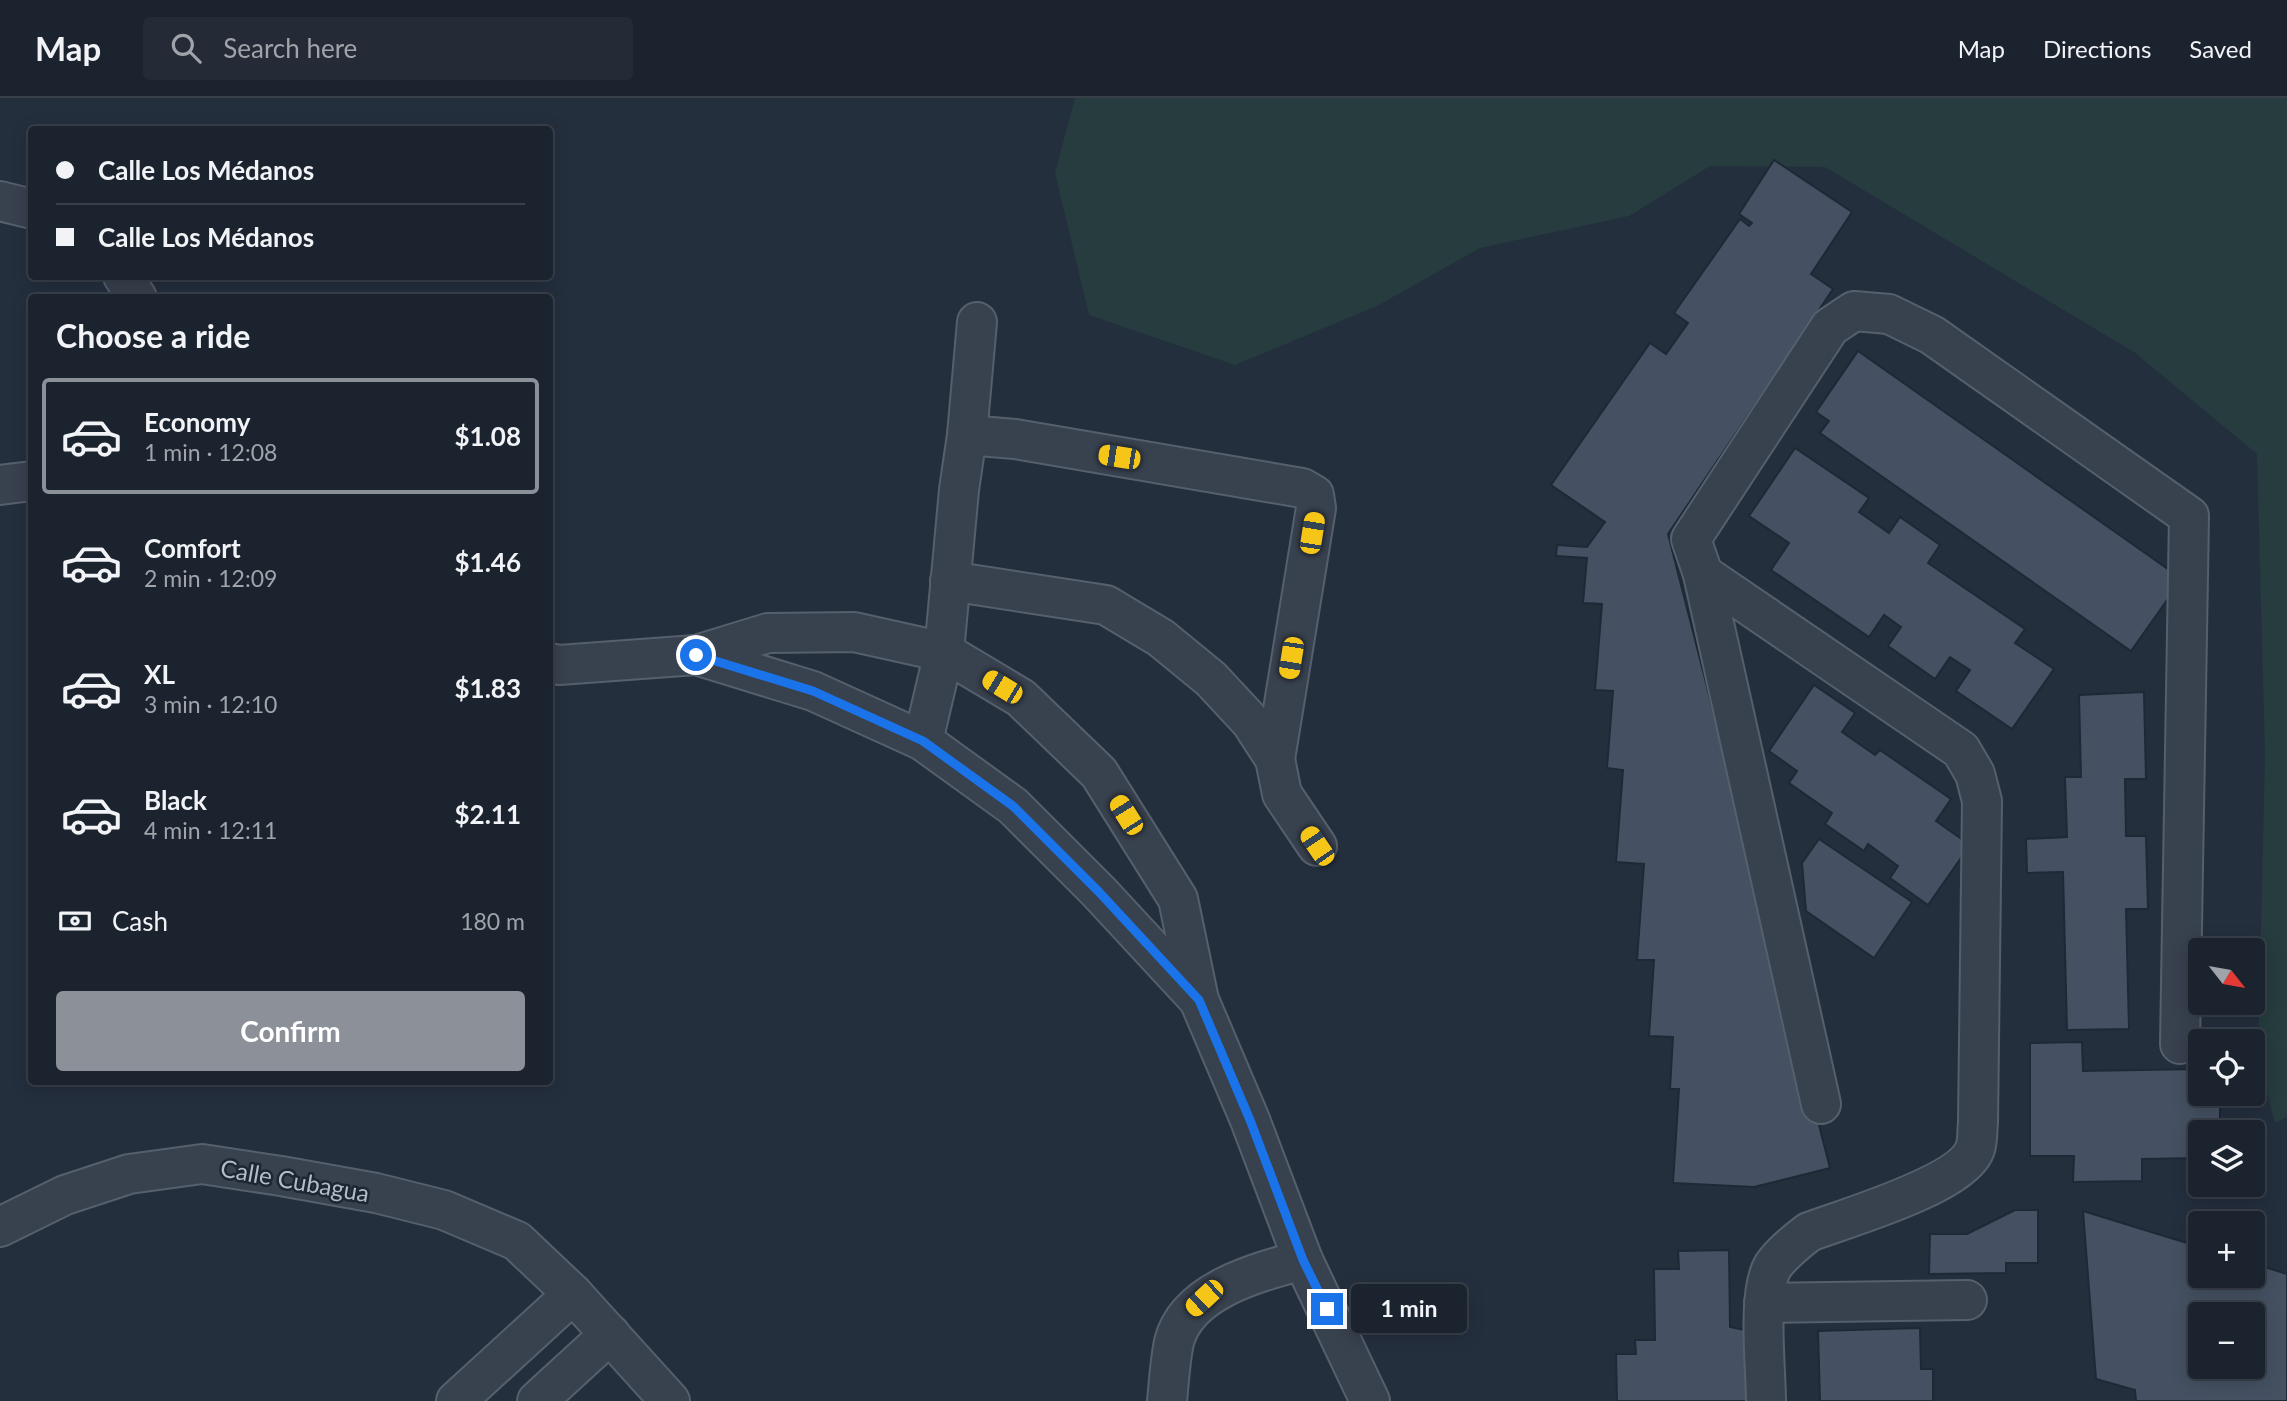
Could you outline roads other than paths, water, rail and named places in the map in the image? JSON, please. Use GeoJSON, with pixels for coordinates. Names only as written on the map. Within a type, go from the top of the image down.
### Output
{"type":"FeatureCollection","features":[{"type":"Feature","properties":{"kind":"street"},"geometry":{"type":"LineString","coordinates":[[0,201],[28,208]]}},
{"type":"Feature","properties":{"kind":"street"},"geometry":{"type":"LineString","coordinates":[[1821,1104],[1703,574],[1691,539],[1830,327],[1854,312],[1889,314],[1932,335],[2189,516],[2180,1044]]}},
{"type":"Feature","properties":{"kind":"street"},"geometry":{"type":"LineString","coordinates":[[923,741],[944,652],[978,322]]}},
{"type":"Feature","properties":{"kind":"street"},"geometry":{"type":"LineString","coordinates":[[967,435],[1015,439],[1302,488],[1314,495],[1316,508],[1275,759],[1282,794],[1317,846]]}},
{"type":"Feature","properties":{"kind":"street"},"geometry":{"type":"LineString","coordinates":[[0,485],[28,482]]}},
{"type":"Feature","properties":{"kind":"street"},"geometry":{"type":"LineString","coordinates":[[1703,574],[1961,750],[1975,774],[1982,801],[1978,1122],[1975,1149],[1962,1168],[1935,1185],[1808,1233],[1794,1243],[1772,1268],[1764,1303],[1766,1401]]}},
{"type":"Feature","properties":{"kind":"street"},"geometry":{"type":"LineString","coordinates":[[950,581],[1106,605],[1161,638],[1211,679],[1251,722],[1275,759]]}},
{"type":"Feature","properties":{"kind":"street"},"geometry":{"type":"LineString","coordinates":[[553,664],[696,655],[768,633],[854,632],[944,652],[1021,698],[1099,773],[1178,899],[1199,1000],[1250,1120],[1303,1260],[1370,1401]]}},
{"type":"Feature","properties":{"kind":"street"},"geometry":{"type":"LineString","coordinates":[[696,655],[813,691],[923,741],[1013,806],[1099,892],[1199,1000]]}},
{"type":"Feature","properties":{"kind":"street","name":"Calle Cubagua"},"geometry":{"type":"LineString","coordinates":[[0,1227],[65,1195],[129,1174],[202,1164],[376,1193],[444,1210],[517,1241],[573,1294],[670,1401]]}},
{"type":"Feature","properties":{"kind":"street"},"geometry":{"type":"LineString","coordinates":[[1167,1401],[1174,1341],[1186,1314],[1204,1298],[1264,1270],[1303,1260]]}},
{"type":"Feature","properties":{"kind":"street"},"geometry":{"type":"LineString","coordinates":[[456,1401],[573,1294]]}},
{"type":"Feature","properties":{"kind":"street"},"geometry":{"type":"LineString","coordinates":[[1764,1303],[1967,1300]]}},
{"type":"Feature","properties":{"kind":"street"},"geometry":{"type":"LineString","coordinates":[[537,1401],[610,1335]]}}]}
